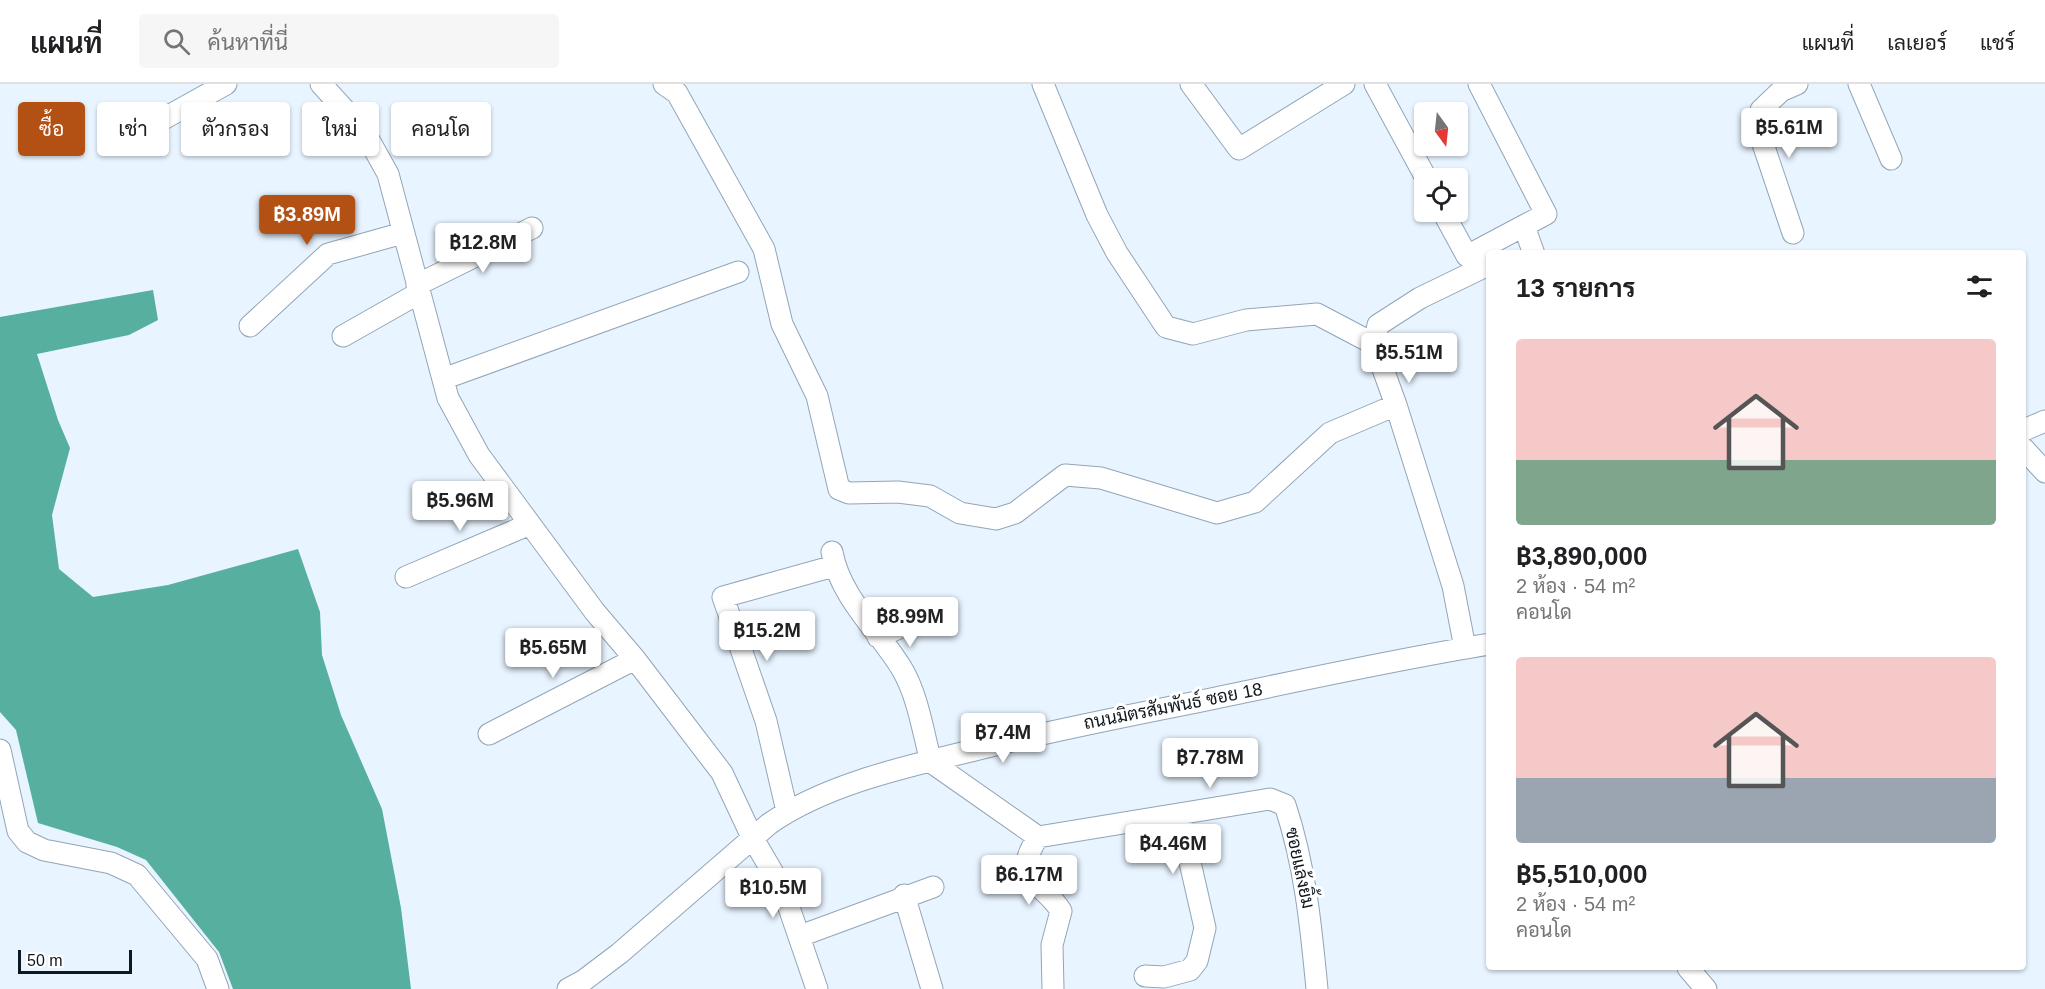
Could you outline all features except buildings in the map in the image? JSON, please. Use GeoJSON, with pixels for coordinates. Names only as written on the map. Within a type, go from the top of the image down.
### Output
{"type":"FeatureCollection","features":[{"type":"Feature","properties":{"kind":"street"},"geometry":{"type":"LineString","coordinates":[[169,116],[226,84]]}},
{"type":"Feature","properties":{"kind":"street"},"geometry":{"type":"LineString","coordinates":[[321,84],[364,131],[388,174],[448,398],[479,455],[595,612],[635,659],[722,772],[752,837],[783,890],[818,989]]}},
{"type":"Feature","properties":{"kind":"street"},"geometry":{"type":"LineString","coordinates":[[664,84],[677,93],[765,249],[782,324],[817,396],[839,489],[849,493],[898,492],[930,496],[960,513],[996,519],[1015,513],[1065,475],[1101,478],[1217,513],[1255,502],[1330,433],[1396,405]]}},
{"type":"Feature","properties":{"kind":"street"},"geometry":{"type":"LineString","coordinates":[[1043,84],[1097,215],[1117,253],[1166,327],[1193,334],[1246,320],[1317,314],[1374,344]]}},
{"type":"Feature","properties":{"kind":"street"},"geometry":{"type":"LineString","coordinates":[[1191,84],[1239,149],[1336,86]]}},
{"type":"Feature","properties":{"kind":"street"},"geometry":{"type":"LineString","coordinates":[[1375,84],[1421,168]]}},
{"type":"Feature","properties":{"kind":"street"},"geometry":{"type":"LineString","coordinates":[[1448,222],[1467,256],[1546,214],[1479,84]]}},
{"type":"Feature","properties":{"kind":"street"},"geometry":{"type":"LineString","coordinates":[[1793,232],[1760,135],[1761,110],[1781,91],[1797,84]]}},
{"type":"Feature","properties":{"kind":"street"},"geometry":{"type":"LineString","coordinates":[[1859,84],[1891,159]]}},
{"type":"Feature","properties":{"kind":"street"},"geometry":{"type":"LineString","coordinates":[[1524,226],[1532,250]]}},
{"type":"Feature","properties":{"kind":"street"},"geometry":{"type":"LineString","coordinates":[[343,336],[418,289],[531,228]]}},
{"type":"Feature","properties":{"kind":"street"},"geometry":{"type":"LineString","coordinates":[[250,326],[328,254],[403,233]]}},
{"type":"Feature","properties":{"kind":"street"},"geometry":{"type":"LineString","coordinates":[[1466,648],[1453,586],[1396,405],[1374,344],[1378,325],[1420,298],[1486,266],[1486,246]]}},
{"type":"Feature","properties":{"kind":"street"},"geometry":{"type":"LineString","coordinates":[[443,379],[738,272]]}},
{"type":"Feature","properties":{"kind":"street"},"geometry":{"type":"LineString","coordinates":[[2026,429],[2045,422]]}},
{"type":"Feature","properties":{"kind":"street"},"geometry":{"type":"LineString","coordinates":[[2026,451],[2045,472]]}},
{"type":"Feature","properties":{"kind":"street"},"geometry":{"type":"LineString","coordinates":[[405,577],[530,524]]}},
{"type":"Feature","properties":{"kind":"street"},"geometry":{"type":"LineString","coordinates":[[787,811],[766,721],[723,597],[833,559],[878,637],[903,670],[915,699],[931,762],[1038,837],[1029,850],[1027,869],[1037,888],[1055,900],[1061,911],[1052,945],[1053,989]]}},
{"type":"Feature","properties":{"kind":"street"},"geometry":{"type":"LineString","coordinates":[[878,637],[906,625],[920,609]]}},
{"type":"Feature","properties":{"kind":"street","name":"ถนนมิตรสัมพันธ์ ซอย 18"},"geometry":{"type":"LineString","coordinates":[[568,989],[583,981],[620,953],[752,837],[787,811],[840,788],[931,762],[1082,724],[1359,667],[1486,646]]}},
{"type":"Feature","properties":{"kind":"street"},"geometry":{"type":"LineString","coordinates":[[489,734],[635,659]]}},
{"type":"Feature","properties":{"kind":"street"},"geometry":{"type":"LineString","coordinates":[[0,750],[18,831],[27,842],[44,850],[111,863],[137,875],[207,959],[218,989]]}},
{"type":"Feature","properties":{"kind":"street","name":"ซอยแล้งยิ้ม"},"geometry":{"type":"LineString","coordinates":[[1038,837],[1270,799],[1285,805],[1307,891],[1317,989]]}},
{"type":"Feature","properties":{"kind":"street"},"geometry":{"type":"LineString","coordinates":[[1145,976],[1164,977],[1190,970],[1197,961],[1205,928],[1179,814]]}},
{"type":"Feature","properties":{"kind":"street"},"geometry":{"type":"LineString","coordinates":[[800,936],[904,895],[933,887]]}},
{"type":"Feature","properties":{"kind":"street"},"geometry":{"type":"LineString","coordinates":[[904,895],[932,989]]}},
{"type":"Feature","properties":{"kind":"street"},"geometry":{"type":"LineString","coordinates":[[1690,970],[1706,989]]}},
{"type":"Feature","properties":{"kind":"shaded area"},"geometry":{"type":"Polygon","coordinates":[[[153,290],[158,320],[129,335],[37,354],[58,420],[70,448],[52,515],[59,569],[93,597],[168,585],[298,549],[320,612],[322,655],[341,715],[382,809],[401,908],[411,989],[233,989],[219,952],[146,860],[117,847],[38,823],[16,730],[0,712],[0,317],[153,290]]]}}]}
